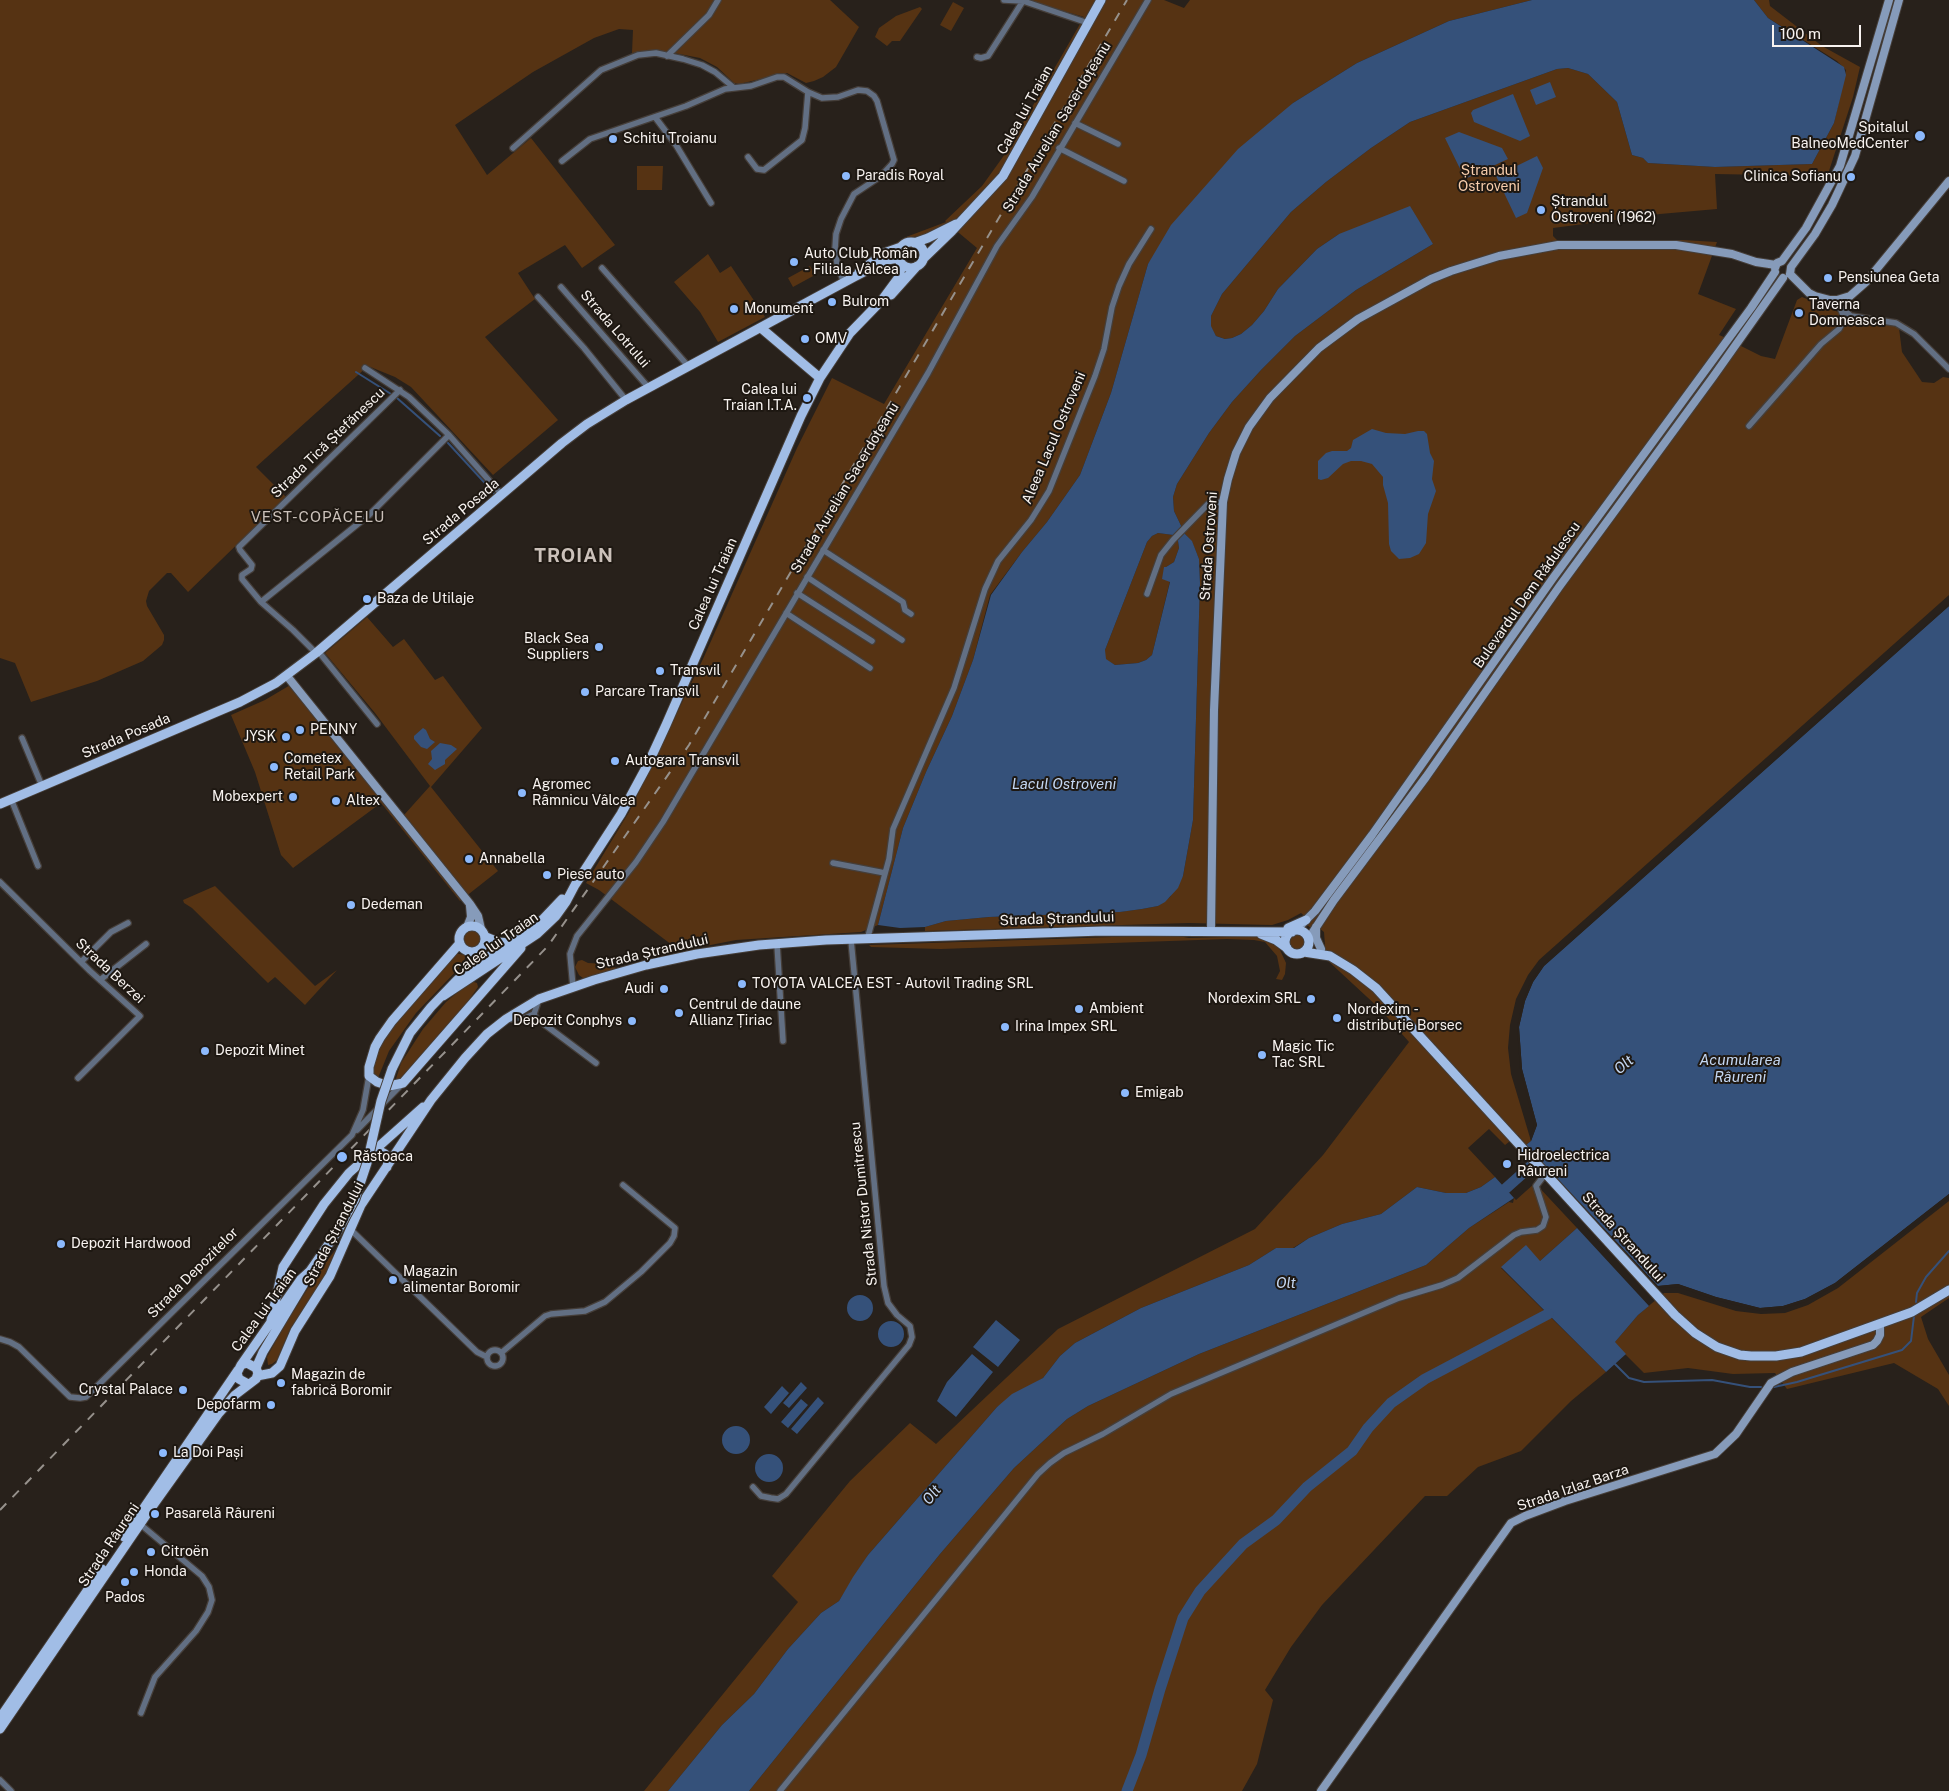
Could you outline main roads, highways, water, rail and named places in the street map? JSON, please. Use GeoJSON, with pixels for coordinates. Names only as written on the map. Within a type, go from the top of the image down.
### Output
{"type":"FeatureCollection","features":[{"type":"Feature","properties":{"kind":"main road","name":"Calea lui Traian"},"geometry":{"type":"LineString","coordinates":[[882,300],[893,293],[1003,176],[1101,0]]}},
{"type":"Feature","properties":{"kind":"main road","name":"Bulevardul Dem Rădulescu"},"geometry":{"type":"LineString","coordinates":[[1294,931],[1306,920],[1378,827],[1554,578],[1740,323],[1815,214],[1840,166],[1889,0]]}},
{"type":"Feature","properties":{"kind":"main road","name":"Bulevardul Dem Rădulescu"},"geometry":{"type":"LineString","coordinates":[[1309,938],[1819,227],[1850,168],[1865,122],[1899,0]]}},
{"type":"Feature","properties":{"kind":"main road"},"geometry":{"type":"LineString","coordinates":[[1787,274],[1809,293],[1823,299],[1837,300],[1850,296],[1860,288],[1949,181]]}},
{"type":"Feature","properties":{"kind":"main road","name":"Calea lui Traian"},"geometry":{"type":"LineString","coordinates":[[914,242],[934,236],[958,223]]}},
{"type":"Feature","properties":{"kind":"main road"},"geometry":{"type":"LineString","coordinates":[[914,242],[923,251],[920,263],[909,268],[900,261],[898,253],[906,243],[914,242]]}},
{"type":"Feature","properties":{"kind":"main road","name":"Strada Ostroveni"},"geometry":{"type":"LineString","coordinates":[[1211,930],[1214,710],[1223,502],[1236,452],[1270,398],[1319,348],[1380,306],[1431,279],[1499,256],[1558,244],[1676,245],[1732,254],[1777,267]]}},
{"type":"Feature","properties":{"kind":"main road","name":"Strada Posada"},"geometry":{"type":"LineString","coordinates":[[854,278],[884,253],[901,247]]}},
{"type":"Feature","properties":{"kind":"main road","name":"Strada Posada"},"geometry":{"type":"LineString","coordinates":[[0,804],[240,702],[287,676],[576,432],[626,400],[844,283],[888,260],[900,261]]}},
{"type":"Feature","properties":{"kind":"main road","name":"Calea lui Traian"},"geometry":{"type":"LineString","coordinates":[[470,973],[528,940],[556,916],[621,814],[648,764],[666,725],[820,378],[850,333],[882,300],[899,277],[900,261]]}},
{"type":"Feature","properties":{"kind":"main road"},"geometry":{"type":"LineString","coordinates":[[1789,263],[1787,274],[1778,276],[1777,267],[1789,263]]}},
{"type":"Feature","properties":{"kind":"main road"},"geometry":{"type":"LineString","coordinates":[[761,328],[820,378]]}},
{"type":"Feature","properties":{"kind":"main road"},"geometry":{"type":"LineString","coordinates":[[287,676],[470,904],[478,916],[481,929],[486,937],[498,942],[513,942]]}},
{"type":"Feature","properties":{"kind":"main road","name":"Calea lui Traian"},"geometry":{"type":"LineString","coordinates":[[240,1368],[271,1321],[310,1271],[337,1232],[355,1199],[365,1169],[381,1102],[392,1069],[410,1033],[431,1007],[443,996],[470,973],[543,919],[575,884]]}},
{"type":"Feature","properties":{"kind":"main road"},"geometry":{"type":"LineString","coordinates":[[470,904],[471,917],[467,927],[460,935],[460,943],[468,952],[477,951],[486,942],[486,937]]}},
{"type":"Feature","properties":{"kind":"main road"},"geometry":{"type":"LineString","coordinates":[[1276,932],[1296,926],[1306,920]]}},
{"type":"Feature","properties":{"kind":"main road"},"geometry":{"type":"LineString","coordinates":[[1317,925],[1316,938],[1321,949]]}},
{"type":"Feature","properties":{"kind":"main road"},"geometry":{"type":"LineString","coordinates":[[467,927],[474,926],[481,929]]}},
{"type":"Feature","properties":{"kind":"main road","name":"Strada Ștrandului"},"geometry":{"type":"LineString","coordinates":[[257,1372],[272,1373],[280,1366],[295,1331],[327,1281],[361,1205],[431,1100],[478,1043],[506,1019],[540,999],[573,987],[665,960],[715,951],[777,944],[851,940],[1103,931],[1211,930],[1304,932],[1321,949],[1364,978],[1387,999],[1684,1324],[1706,1340],[1729,1351],[1751,1356],[1776,1356],[1801,1352],[1912,1312],[1949,1290]]}},
{"type":"Feature","properties":{"kind":"main road"},"geometry":{"type":"LineString","coordinates":[[1287,948],[1285,941],[1294,931]]}},
{"type":"Feature","properties":{"kind":"main road","name":"Strada Ștrandului"},"geometry":{"type":"LineString","coordinates":[[1256,932],[1276,940],[1293,953],[1304,952],[1330,956]]}},
{"type":"Feature","properties":{"kind":"main road"},"geometry":{"type":"LineString","coordinates":[[1304,952],[1309,946],[1309,938]]}},
{"type":"Feature","properties":{"kind":"main road"},"geometry":{"type":"LineString","coordinates":[[460,943],[386,1029],[374,1047],[368,1076],[377,1082],[389,1086],[403,1083],[528,940]]}},
{"type":"Feature","properties":{"kind":"main road"},"geometry":{"type":"LineString","coordinates":[[468,952],[470,973],[482,979],[486,988]]}},
{"type":"Feature","properties":{"kind":"main road"},"geometry":{"type":"LineString","coordinates":[[271,1321],[280,1277],[286,1263],[338,1185],[373,1150],[431,1100]]}},
{"type":"Feature","properties":{"kind":"main road"},"geometry":{"type":"LineString","coordinates":[[373,1150],[378,1150],[385,1154],[388,1161],[387,1167]]}},
{"type":"Feature","properties":{"kind":"main road","name":"Calea lui Traian"},"geometry":{"type":"LineString","coordinates":[[257,1372],[263,1352],[306,1282],[310,1271]]}},
{"type":"Feature","properties":{"kind":"main road","name":"Strada Izlaz Barza"},"geometry":{"type":"LineString","coordinates":[[1321,1791],[1511,1523],[1565,1502],[1715,1454],[1736,1434],[1759,1397],[1771,1383],[1792,1372],[1872,1345],[1878,1341],[1880,1324]]}},
{"type":"Feature","properties":{"kind":"main road"},"geometry":{"type":"LineString","coordinates":[[248,1363],[257,1372],[254,1381],[248,1384],[239,1380],[240,1368],[248,1363]]}},
{"type":"Feature","properties":{"kind":"main road","name":"Strada Râureni"},"geometry":{"type":"LineString","coordinates":[[0,1718],[240,1368]]}},
{"type":"Feature","properties":{"kind":"main road","name":"Strada Râureni"},"geometry":{"type":"LineString","coordinates":[[0,1729],[140,1524],[219,1413],[231,1398],[248,1384]]}},
{"type":"Feature","properties":{"kind":"water","name":"Lacul Ostroveni"},"geometry":{"type":"Polygon","coordinates":[[[1532,0],[1754,0],[1768,18],[1844,67],[1846,75],[1834,123],[1812,164],[1715,167],[1648,163],[1643,158],[1632,155],[1617,102],[1588,74],[1568,68],[1557,69],[1410,122],[1371,148],[1326,182],[1291,212],[1222,294],[1211,316],[1211,326],[1216,336],[1225,339],[1232,338],[1241,334],[1252,325],[1264,311],[1278,289],[1317,249],[1339,234],[1410,206],[1433,244],[1356,290],[1295,336],[1232,402],[1209,433],[1177,484],[1173,497],[1174,511],[1185,534],[1192,541],[1199,559],[1200,583],[1193,820],[1183,876],[1178,888],[1165,902],[1158,906],[1120,912],[989,917],[946,921],[925,927],[900,928],[878,925],[903,828],[952,716],[973,660],[991,595],[1080,475],[1111,393],[1148,264],[1171,225],[1238,149],[1293,103],[1357,63],[1449,21],[1532,0]],[[1158,533],[1147,542],[1105,650],[1106,659],[1115,665],[1138,663],[1152,655],[1170,582],[1162,579],[1164,567],[1174,562],[1179,548],[1178,541],[1173,535],[1158,533]]]}},
{"type":"Feature","properties":{"kind":"water"},"geometry":{"type":"Polygon","coordinates":[[[1550,82],[1556,97],[1536,105],[1530,90],[1550,82]]]}},
{"type":"Feature","properties":{"kind":"water"},"geometry":{"type":"Polygon","coordinates":[[[1513,94],[1530,136],[1520,141],[1474,122],[1471,113],[1473,110],[1513,94]]]}},
{"type":"Feature","properties":{"kind":"water"},"geometry":{"type":"Polygon","coordinates":[[[1459,132],[1502,148],[1508,159],[1465,179],[1445,138],[1459,132]]]}},
{"type":"Feature","properties":{"kind":"water"},"geometry":{"type":"Polygon","coordinates":[[[1537,156],[1543,168],[1527,213],[1516,218],[1496,176],[1537,156]]]}},
{"type":"Feature","properties":{"kind":"water"},"geometry":{"type":"Polygon","coordinates":[[[1372,429],[1386,433],[1405,434],[1424,431],[1427,434],[1430,453],[1434,461],[1432,479],[1436,491],[1428,514],[1426,543],[1419,554],[1410,558],[1399,559],[1391,551],[1389,544],[1388,503],[1383,485],[1383,477],[1372,464],[1351,461],[1343,464],[1328,478],[1318,479],[1318,461],[1326,453],[1347,451],[1351,448],[1353,440],[1372,429]]]}},
{"type":"Feature","properties":{"kind":"water","name":"Acumularea Râureni"},"geometry":{"type":"Polygon","coordinates":[[[1949,606],[1949,1194],[1835,1283],[1805,1299],[1783,1306],[1760,1308],[1716,1297],[1678,1284],[1658,1286],[1526,1145],[1531,1141],[1537,1125],[1522,1069],[1519,1027],[1525,1001],[1533,982],[1544,966],[1949,606]]]}},
{"type":"Feature","properties":{"kind":"water"},"geometry":{"type":"Polygon","coordinates":[[[423,728],[430,739],[435,742],[427,749],[421,747],[414,739],[414,736],[423,728]]]}},
{"type":"Feature","properties":{"kind":"water"},"geometry":{"type":"Polygon","coordinates":[[[440,743],[451,745],[457,749],[445,760],[445,764],[435,770],[428,764],[432,759],[431,751],[440,743]]]}},
{"type":"Feature","properties":{"kind":"water","name":"Olt"},"geometry":{"type":"Polygon","coordinates":[[[1495,1177],[1514,1198],[1469,1228],[1426,1265],[1199,1354],[1088,1406],[1067,1419],[1014,1468],[940,1554],[749,1791],[668,1791],[722,1725],[754,1694],[788,1649],[821,1613],[839,1601],[868,1555],[997,1407],[1012,1394],[1043,1378],[1060,1356],[1075,1343],[1141,1308],[1249,1265],[1276,1248],[1294,1248],[1309,1238],[1342,1224],[1381,1214],[1417,1187],[1446,1193],[1466,1193],[1481,1187],[1495,1177]]]}},
{"type":"Feature","properties":{"kind":"water"},"geometry":{"type":"Polygon","coordinates":[[[1577,1228],[1649,1306],[1638,1315],[1615,1342],[1626,1354],[1606,1372],[1501,1267],[1526,1245],[1540,1261],[1577,1228]]]}},
{"type":"Feature","properties":{"kind":"water"},"geometry":{"type":"Polygon","coordinates":[[[860,1295],[869,1299],[873,1308],[869,1317],[860,1321],[851,1317],[847,1308],[851,1299],[860,1295]]]}},
{"type":"Feature","properties":{"kind":"water"},"geometry":{"type":"Polygon","coordinates":[[[996,1320],[1020,1340],[998,1367],[973,1347],[996,1320]]]}},
{"type":"Feature","properties":{"kind":"water"},"geometry":{"type":"Polygon","coordinates":[[[891,1321],[900,1325],[904,1334],[900,1343],[891,1347],[882,1343],[878,1334],[882,1325],[891,1321]]]}},
{"type":"Feature","properties":{"kind":"water"},"geometry":{"type":"Polygon","coordinates":[[[972,1354],[993,1372],[956,1417],[937,1401],[947,1382],[972,1354]]]}},
{"type":"Feature","properties":{"kind":"water"},"geometry":{"type":"Polygon","coordinates":[[[801,1382],[807,1388],[789,1408],[783,1403],[801,1382]]]}},
{"type":"Feature","properties":{"kind":"water"},"geometry":{"type":"Polygon","coordinates":[[[782,1386],[789,1393],[771,1414],[764,1407],[782,1386]]]}},
{"type":"Feature","properties":{"kind":"water"},"geometry":{"type":"Polygon","coordinates":[[[818,1397],[824,1403],[797,1434],[791,1429],[818,1397]]]}},
{"type":"Feature","properties":{"kind":"water"},"geometry":{"type":"Polygon","coordinates":[[[801,1399],[808,1405],[788,1428],[781,1422],[801,1399]]]}},
{"type":"Feature","properties":{"kind":"water"},"geometry":{"type":"Polygon","coordinates":[[[736,1426],[746,1430],[750,1440],[746,1450],[736,1454],[726,1450],[722,1440],[726,1430],[736,1426]]]}},
{"type":"Feature","properties":{"kind":"water"},"geometry":{"type":"Polygon","coordinates":[[[769,1454],[779,1458],[783,1468],[779,1478],[769,1482],[759,1478],[755,1468],[759,1458],[769,1454]]]}},
{"type":"Feature","properties":{"kind":"waterway"},"geometry":{"type":"LineString","coordinates":[[356,372],[391,394]]}},
{"type":"Feature","properties":{"kind":"waterway"},"geometry":{"type":"LineString","coordinates":[[397,398],[440,436]]}},
{"type":"Feature","properties":{"kind":"waterway"},"geometry":{"type":"LineString","coordinates":[[448,443],[495,494]]}},
{"type":"Feature","properties":{"kind":"waterway","name":"Olt"},"geometry":{"type":"LineString","coordinates":[[1494,1199],[1551,1148]]}},
{"type":"Feature","properties":{"kind":"waterway"},"geometry":{"type":"LineString","coordinates":[[1916,1302],[1917,1293],[1926,1277],[1949,1251]]}},
{"type":"Feature","properties":{"kind":"waterway"},"geometry":{"type":"LineString","coordinates":[[1127,1791],[1141,1755],[1183,1618],[1200,1591],[1243,1544],[1276,1520],[1307,1487],[1352,1451],[1368,1428],[1391,1403],[1425,1379],[1548,1314]]}},
{"type":"Feature","properties":{"kind":"waterway"},"geometry":{"type":"LineString","coordinates":[[1774,1387],[1797,1382],[1902,1350],[1911,1341],[1914,1316]]}},
{"type":"Feature","properties":{"kind":"waterway"},"geometry":{"type":"LineString","coordinates":[[1615,1364],[1629,1378],[1644,1382],[1712,1380],[1750,1387],[1761,1387]]}},
{"type":"Feature","properties":{"kind":"railway"},"geometry":{"type":"LineString","coordinates":[[0,1510],[548,946],[689,745],[1127,0]]}},
{"type":"Feature","properties":{"kind":"place","name":"Spitalul BalneoMedCenter"},"geometry":{"type":"Point","coordinates":[1920,136]}},
{"type":"Feature","properties":{"kind":"place","name":"Schitu Troianu"},"geometry":{"type":"Point","coordinates":[613,139]}},
{"type":"Feature","properties":{"kind":"place","name":"Paradis Royal"},"geometry":{"type":"Point","coordinates":[846,176]}},
{"type":"Feature","properties":{"kind":"place","name":"Clinica Sofianu"},"geometry":{"type":"Point","coordinates":[1851,177]}},
{"type":"Feature","properties":{"kind":"place","name":"Ștrandul Ostroveni (1962)"},"geometry":{"type":"Point","coordinates":[1541,210]}},
{"type":"Feature","properties":{"kind":"place","name":"Auto Club Român - Filiala Vâlcea"},"geometry":{"type":"Point","coordinates":[794,262]}},
{"type":"Feature","properties":{"kind":"place","name":"Pensiunea Geta"},"geometry":{"type":"Point","coordinates":[1828,278]}},
{"type":"Feature","properties":{"kind":"place","name":"Bulrom"},"geometry":{"type":"Point","coordinates":[832,302]}},
{"type":"Feature","properties":{"kind":"place","name":"Monument"},"geometry":{"type":"Point","coordinates":[734,309]}},
{"type":"Feature","properties":{"kind":"place","name":"Taverna Domneasca"},"geometry":{"type":"Point","coordinates":[1799,313]}},
{"type":"Feature","properties":{"kind":"place","name":"OMV"},"geometry":{"type":"Point","coordinates":[805,339]}},
{"type":"Feature","properties":{"kind":"place","name":"Calea lui Traian I.T.A."},"geometry":{"type":"Point","coordinates":[807,398]}},
{"type":"Feature","properties":{"kind":"place","name":"Baza de Utilaje"},"geometry":{"type":"Point","coordinates":[367,599]}},
{"type":"Feature","properties":{"kind":"place","name":"Black Sea Suppliers"},"geometry":{"type":"Point","coordinates":[599,647]}},
{"type":"Feature","properties":{"kind":"place","name":"Transvil"},"geometry":{"type":"Point","coordinates":[660,671]}},
{"type":"Feature","properties":{"kind":"place","name":"Parcare Transvil"},"geometry":{"type":"Point","coordinates":[585,692]}},
{"type":"Feature","properties":{"kind":"place","name":"PENNY"},"geometry":{"type":"Point","coordinates":[300,730]}},
{"type":"Feature","properties":{"kind":"place","name":"JYSK"},"geometry":{"type":"Point","coordinates":[286,737]}},
{"type":"Feature","properties":{"kind":"place","name":"Autogara Transvil"},"geometry":{"type":"Point","coordinates":[615,761]}},
{"type":"Feature","properties":{"kind":"place","name":"Cometex Retail Park"},"geometry":{"type":"Point","coordinates":[274,767]}},
{"type":"Feature","properties":{"kind":"place","name":"Agromec Râmnicu Vâlcea"},"geometry":{"type":"Point","coordinates":[522,793]}},
{"type":"Feature","properties":{"kind":"place","name":"Mobexpert"},"geometry":{"type":"Point","coordinates":[293,797]}},
{"type":"Feature","properties":{"kind":"place","name":"Altex"},"geometry":{"type":"Point","coordinates":[336,801]}},
{"type":"Feature","properties":{"kind":"place","name":"Annabella"},"geometry":{"type":"Point","coordinates":[469,859]}},
{"type":"Feature","properties":{"kind":"place","name":"Piese auto"},"geometry":{"type":"Point","coordinates":[547,875]}},
{"type":"Feature","properties":{"kind":"place","name":"Dedeman"},"geometry":{"type":"Point","coordinates":[351,905]}},
{"type":"Feature","properties":{"kind":"place","name":"TOYOTA VALCEA EST - Autovil Trading SRL"},"geometry":{"type":"Point","coordinates":[742,984]}},
{"type":"Feature","properties":{"kind":"place","name":"Audi"},"geometry":{"type":"Point","coordinates":[664,989]}},
{"type":"Feature","properties":{"kind":"place","name":"Nordexim SRL"},"geometry":{"type":"Point","coordinates":[1311,999]}},
{"type":"Feature","properties":{"kind":"place","name":"Ambient"},"geometry":{"type":"Point","coordinates":[1079,1009]}},
{"type":"Feature","properties":{"kind":"place","name":"Centrul de daune Allianz Țiriac"},"geometry":{"type":"Point","coordinates":[679,1013]}},
{"type":"Feature","properties":{"kind":"place","name":"Nordexim - distribuție Borsec"},"geometry":{"type":"Point","coordinates":[1337,1018]}},
{"type":"Feature","properties":{"kind":"place","name":"Depozit Conphys"},"geometry":{"type":"Point","coordinates":[632,1021]}},
{"type":"Feature","properties":{"kind":"place","name":"Irina Impex SRL"},"geometry":{"type":"Point","coordinates":[1005,1027]}},
{"type":"Feature","properties":{"kind":"place","name":"Depozit Minet"},"geometry":{"type":"Point","coordinates":[205,1051]}},
{"type":"Feature","properties":{"kind":"place","name":"Magic Tic Tac SRL"},"geometry":{"type":"Point","coordinates":[1262,1055]}},
{"type":"Feature","properties":{"kind":"place","name":"Emigab"},"geometry":{"type":"Point","coordinates":[1125,1093]}},
{"type":"Feature","properties":{"kind":"place","name":"Răstoaca"},"geometry":{"type":"Point","coordinates":[342,1157]}},
{"type":"Feature","properties":{"kind":"place","name":"Hidroelectrica Râureni"},"geometry":{"type":"Point","coordinates":[1507,1164]}},
{"type":"Feature","properties":{"kind":"place","name":"Depozit Hardwood"},"geometry":{"type":"Point","coordinates":[61,1244]}},
{"type":"Feature","properties":{"kind":"place","name":"Magazin alimentar Boromir"},"geometry":{"type":"Point","coordinates":[393,1280]}},
{"type":"Feature","properties":{"kind":"place","name":"Magazin de fabrică Boromir"},"geometry":{"type":"Point","coordinates":[281,1383]}},
{"type":"Feature","properties":{"kind":"place","name":"Crystal Palace"},"geometry":{"type":"Point","coordinates":[183,1390]}},
{"type":"Feature","properties":{"kind":"place","name":"Depofarm"},"geometry":{"type":"Point","coordinates":[271,1405]}},
{"type":"Feature","properties":{"kind":"place","name":"La Doi Pași"},"geometry":{"type":"Point","coordinates":[163,1453]}},
{"type":"Feature","properties":{"kind":"place","name":"Pasarelă Râureni"},"geometry":{"type":"Point","coordinates":[155,1514]}},
{"type":"Feature","properties":{"kind":"place","name":"Citroën"},"geometry":{"type":"Point","coordinates":[151,1552]}},
{"type":"Feature","properties":{"kind":"place","name":"Honda"},"geometry":{"type":"Point","coordinates":[134,1572]}},
{"type":"Feature","properties":{"kind":"place","name":"Pados"},"geometry":{"type":"Point","coordinates":[125,1582]}},
{"type":"Feature","properties":{"kind":"district","name":"VEST-COPĂCELU"},"geometry":{"type":"Point","coordinates":[318,517]}},
{"type":"Feature","properties":{"kind":"district","name":"TROIAN"},"geometry":{"type":"Point","coordinates":[574,556]}},
{"type":"Feature","properties":{"kind":"park label","name":"Ștrandul Ostroveni"},"geometry":{"type":"Point","coordinates":[1489,180]}}]}
